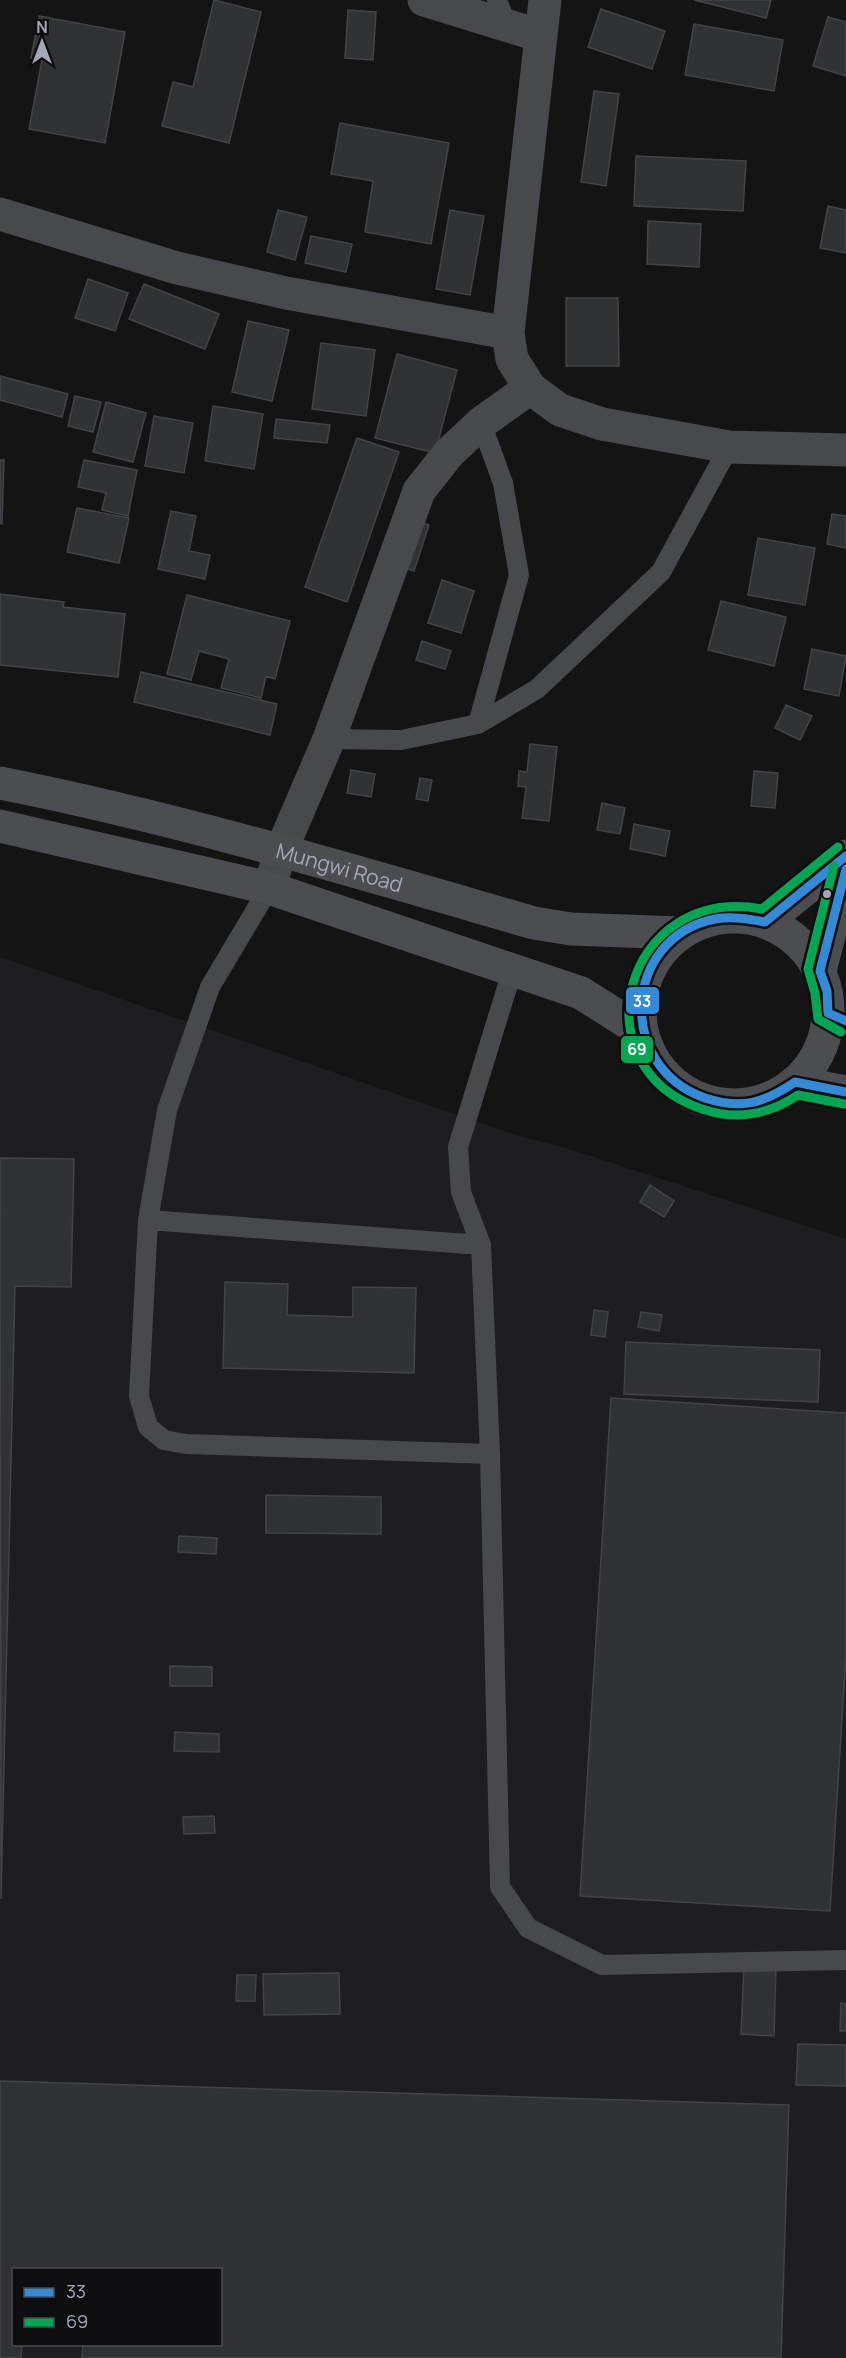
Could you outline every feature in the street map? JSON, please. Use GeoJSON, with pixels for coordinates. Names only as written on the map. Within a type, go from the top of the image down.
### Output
{"type":"FeatureCollection","features":[{"type":"Feature","properties":{"kind":"main road","name":"Mungwi Road"},"geometry":{"type":"LineString","coordinates":[[0,783],[100,803],[281,850],[534,923],[570,929],[680,933]]}},
{"type":"Feature","properties":{"kind":"main road","name":"Mungwi Road"},"geometry":{"type":"LineString","coordinates":[[0,826],[269,888],[513,968],[581,993],[641,1031]]}},
{"type":"Feature","properties":{"kind":"main road"},"geometry":{"type":"LineString","coordinates":[[765,922],[846,856]]}},
{"type":"Feature","properties":{"kind":"main road"},"geometry":{"type":"LineString","coordinates":[[820,971],[846,869]]}},
{"type":"Feature","properties":{"kind":"main road"},"geometry":{"type":"LineString","coordinates":[[736,917],[765,922],[794,939],[806,950],[820,971],[837,1017],[813,1063],[795,1082],[768,1099],[736,1105],[704,1100],[675,1085],[654,1061],[641,1031],[640,1003],[646,976],[660,952],[680,933],[707,921],[736,917]]}},
{"type":"Feature","properties":{"kind":"main road"},"geometry":{"type":"LineString","coordinates":[[795,1082],[846,1092]]}},
{"type":"Feature","properties":{"kind":"street"},"geometry":{"type":"LineString","coordinates":[[424,0],[502,13],[541,36]]}},
{"type":"Feature","properties":{"kind":"street"},"geometry":{"type":"LineString","coordinates":[[545,0],[508,333],[512,359],[530,388],[560,410],[602,424],[729,447],[846,450]]}},
{"type":"Feature","properties":{"kind":"street"},"geometry":{"type":"LineString","coordinates":[[0,214],[177,268],[286,293],[508,333]]}},
{"type":"Feature","properties":{"kind":"street"},"geometry":{"type":"LineString","coordinates":[[269,888],[281,850],[329,738],[419,491],[449,453],[481,423],[530,388]]}},
{"type":"Feature","properties":{"kind":"lane"},"geometry":{"type":"LineString","coordinates":[[478,724],[519,575],[503,483],[481,423]]}},
{"type":"Feature","properties":{"kind":"lane"},"geometry":{"type":"LineString","coordinates":[[329,738],[401,740],[478,724],[537,689],[661,572],[729,447]]}},
{"type":"Feature","properties":{"kind":"lane"},"geometry":{"type":"LineString","coordinates":[[269,888],[210,987],[167,1110],[148,1220],[139,1396],[148,1427],[164,1440],[186,1444],[490,1454]]}},
{"type":"Feature","properties":{"kind":"lane"},"geometry":{"type":"LineString","coordinates":[[513,968],[458,1147],[461,1192],[481,1245],[490,1454],[500,1887],[528,1928],[602,1965],[846,1960]]}},
{"type":"Feature","properties":{"kind":"lane"},"geometry":{"type":"LineString","coordinates":[[148,1220],[481,1245]]}},
{"type":"Feature","properties":{"kind":"shaded area"},"geometry":{"type":"Polygon","coordinates":[[[0,957],[515,1135],[566,1148],[846,1239],[846,2358],[0,2358],[0,957]]]}},
{"type":"Feature","properties":{"kind":"building"},"geometry":{"type":"Polygon","coordinates":[[[214,0],[261,12],[229,143],[162,126],[173,82],[193,87],[214,0]]]}},
{"type":"Feature","properties":{"kind":"building"},"geometry":{"type":"Polygon","coordinates":[[[694,0],[771,0],[766,18],[694,0]]]}},
{"type":"Feature","properties":{"kind":"building"},"geometry":{"type":"Polygon","coordinates":[[[601,9],[665,31],[652,69],[588,47],[601,9]]]}},
{"type":"Feature","properties":{"kind":"building"},"geometry":{"type":"Polygon","coordinates":[[[348,10],[376,12],[373,60],[345,58],[348,10]]]}},
{"type":"Feature","properties":{"kind":"building"},"geometry":{"type":"Polygon","coordinates":[[[39,16],[125,32],[105,143],[29,129],[42,60],[31,58],[39,16]]]}},
{"type":"Feature","properties":{"kind":"building"},"geometry":{"type":"Polygon","coordinates":[[[828,17],[846,22],[846,76],[813,66],[828,17]]]}},
{"type":"Feature","properties":{"kind":"building"},"geometry":{"type":"Polygon","coordinates":[[[694,24],[783,40],[774,91],[685,75],[694,24]]]}},
{"type":"Feature","properties":{"kind":"building"},"geometry":{"type":"Polygon","coordinates":[[[594,91],[619,94],[606,186],[581,182],[594,91]]]}},
{"type":"Feature","properties":{"kind":"building"},"geometry":{"type":"Polygon","coordinates":[[[340,123],[449,143],[431,244],[365,232],[373,181],[331,174],[340,123]]]}},
{"type":"Feature","properties":{"kind":"building"},"geometry":{"type":"Polygon","coordinates":[[[636,156],[746,161],[743,211],[634,206],[636,156]]]}},
{"type":"Feature","properties":{"kind":"building"},"geometry":{"type":"Polygon","coordinates":[[[828,206],[846,210],[846,253],[820,248],[828,206]]]}},
{"type":"Feature","properties":{"kind":"building"},"geometry":{"type":"Polygon","coordinates":[[[278,210],[307,217],[295,260],[267,252],[278,210]]]}},
{"type":"Feature","properties":{"kind":"building"},"geometry":{"type":"Polygon","coordinates":[[[450,210],[484,216],[470,295],[436,289],[450,210]]]}},
{"type":"Feature","properties":{"kind":"building"},"geometry":{"type":"Polygon","coordinates":[[[648,221],[701,224],[699,267],[647,264],[648,221]]]}},
{"type":"Feature","properties":{"kind":"building"},"geometry":{"type":"Polygon","coordinates":[[[311,236],[352,244],[346,272],[305,263],[311,236]]]}},
{"type":"Feature","properties":{"kind":"building"},"geometry":{"type":"Polygon","coordinates":[[[88,279],[128,293],[115,331],[75,318],[88,279]]]}},
{"type":"Feature","properties":{"kind":"building"},"geometry":{"type":"Polygon","coordinates":[[[144,284],[219,314],[205,349],[129,319],[144,284]]]}},
{"type":"Feature","properties":{"kind":"building"},"geometry":{"type":"Polygon","coordinates":[[[566,298],[618,298],[619,366],[566,366],[566,298]]]}},
{"type":"Feature","properties":{"kind":"building"},"geometry":{"type":"Polygon","coordinates":[[[248,321],[289,330],[272,401],[232,392],[248,321]]]}},
{"type":"Feature","properties":{"kind":"building"},"geometry":{"type":"Polygon","coordinates":[[[321,343],[375,350],[366,416],[312,409],[321,343]]]}},
{"type":"Feature","properties":{"kind":"building"},"geometry":{"type":"Polygon","coordinates":[[[397,354],[457,370],[435,453],[375,438],[397,354]]]}},
{"type":"Feature","properties":{"kind":"building"},"geometry":{"type":"Polygon","coordinates":[[[0,376],[68,394],[62,417],[0,400],[0,376]]]}},
{"type":"Feature","properties":{"kind":"building"},"geometry":{"type":"Polygon","coordinates":[[[75,396],[101,402],[93,432],[68,426],[75,396]]]}},
{"type":"Feature","properties":{"kind":"building"},"geometry":{"type":"Polygon","coordinates":[[[106,402],[146,413],[133,462],[93,452],[106,402]]]}},
{"type":"Feature","properties":{"kind":"building"},"geometry":{"type":"Polygon","coordinates":[[[213,406],[263,414],[254,469],[205,461],[213,406]]]}},
{"type":"Feature","properties":{"kind":"building"},"geometry":{"type":"Polygon","coordinates":[[[154,416],[193,423],[184,473],[145,466],[154,416]]]}},
{"type":"Feature","properties":{"kind":"building"},"geometry":{"type":"Polygon","coordinates":[[[276,419],[330,425],[327,443],[274,438],[276,419]]]}},
{"type":"Feature","properties":{"kind":"building"},"geometry":{"type":"Polygon","coordinates":[[[357,438],[399,452],[347,602],[305,587],[357,438]]]}},
{"type":"Feature","properties":{"kind":"building"},"geometry":{"type":"Polygon","coordinates":[[[0,460],[4,460],[2,524],[0,523],[0,460]]]}},
{"type":"Feature","properties":{"kind":"building"},"geometry":{"type":"Polygon","coordinates":[[[84,460],[137,470],[128,516],[102,510],[106,493],[78,487],[84,460]]]}},
{"type":"Feature","properties":{"kind":"building"},"geometry":{"type":"Polygon","coordinates":[[[77,508],[129,518],[119,563],[67,552],[77,508]]]}},
{"type":"Feature","properties":{"kind":"building"},"geometry":{"type":"Polygon","coordinates":[[[171,511],[196,516],[189,551],[210,555],[205,579],[158,569],[171,511]]]}},
{"type":"Feature","properties":{"kind":"building"},"geometry":{"type":"Polygon","coordinates":[[[832,514],[846,516],[846,548],[827,544],[832,514]]]}},
{"type":"Feature","properties":{"kind":"building"},"geometry":{"type":"Polygon","coordinates":[[[407,517],[429,525],[414,571],[392,564],[407,517]]]}},
{"type":"Feature","properties":{"kind":"building"},"geometry":{"type":"Polygon","coordinates":[[[758,538],[815,548],[805,605],[748,595],[758,538]]]}},
{"type":"Feature","properties":{"kind":"building"},"geometry":{"type":"Polygon","coordinates":[[[442,580],[474,591],[461,633],[428,623],[442,580]]]}},
{"type":"Feature","properties":{"kind":"building"},"geometry":{"type":"Polygon","coordinates":[[[0,594],[64,602],[63,607],[125,614],[118,677],[0,665],[0,594]]]}},
{"type":"Feature","properties":{"kind":"building"},"geometry":{"type":"Polygon","coordinates":[[[187,595],[290,621],[275,679],[266,676],[261,698],[221,688],[229,659],[199,651],[191,680],[167,674],[187,595]]]}},
{"type":"Feature","properties":{"kind":"building"},"geometry":{"type":"Polygon","coordinates":[[[721,601],[786,617],[774,666],[708,650],[721,601]]]}},
{"type":"Feature","properties":{"kind":"building"},"geometry":{"type":"Polygon","coordinates":[[[422,641],[451,651],[445,669],[416,660],[422,641]]]}},
{"type":"Feature","properties":{"kind":"building"},"geometry":{"type":"Polygon","coordinates":[[[812,649],[846,656],[839,696],[804,689],[812,649]]]}},
{"type":"Feature","properties":{"kind":"building"},"geometry":{"type":"Polygon","coordinates":[[[141,672],[277,704],[270,735],[134,702],[141,672]]]}},
{"type":"Feature","properties":{"kind":"building"},"geometry":{"type":"Polygon","coordinates":[[[786,705],[812,716],[800,740],[775,728],[786,705]]]}},
{"type":"Feature","properties":{"kind":"building"},"geometry":{"type":"Polygon","coordinates":[[[530,744],[557,747],[549,821],[522,818],[526,787],[518,786],[519,771],[527,772],[530,744]]]}},
{"type":"Feature","properties":{"kind":"building"},"geometry":{"type":"Polygon","coordinates":[[[351,770],[375,774],[371,797],[347,793],[351,770]]]}},
{"type":"Feature","properties":{"kind":"building"},"geometry":{"type":"Polygon","coordinates":[[[754,771],[778,773],[775,808],[751,806],[754,771]]]}},
{"type":"Feature","properties":{"kind":"building"},"geometry":{"type":"Polygon","coordinates":[[[420,778],[432,780],[428,801],[416,799],[420,778]]]}},
{"type":"Feature","properties":{"kind":"building"},"geometry":{"type":"Polygon","coordinates":[[[602,803],[625,808],[620,834],[597,830],[602,803]]]}},
{"type":"Feature","properties":{"kind":"building"},"geometry":{"type":"Polygon","coordinates":[[[634,824],[670,831],[665,856],[630,849],[634,824]]]}},
{"type":"Feature","properties":{"kind":"building"},"geometry":{"type":"Polygon","coordinates":[[[0,1158],[74,1159],[71,1287],[15,1286],[1,1899],[0,1158]]]}},
{"type":"Feature","properties":{"kind":"building"},"geometry":{"type":"Polygon","coordinates":[[[650,1185],[674,1201],[664,1217],[640,1202],[650,1185]]]}},
{"type":"Feature","properties":{"kind":"building"},"geometry":{"type":"Polygon","coordinates":[[[225,1282],[288,1284],[287,1315],[353,1317],[353,1287],[416,1288],[414,1373],[223,1368],[225,1282]]]}},
{"type":"Feature","properties":{"kind":"building"},"geometry":{"type":"Polygon","coordinates":[[[594,1310],[608,1312],[605,1337],[591,1335],[594,1310]]]}},
{"type":"Feature","properties":{"kind":"building"},"geometry":{"type":"Polygon","coordinates":[[[641,1312],[662,1315],[659,1331],[638,1327],[641,1312]]]}},
{"type":"Feature","properties":{"kind":"building"},"geometry":{"type":"Polygon","coordinates":[[[626,1342],[820,1350],[818,1402],[624,1394],[626,1342]]]}},
{"type":"Feature","properties":{"kind":"building"},"geometry":{"type":"Polygon","coordinates":[[[611,1398],[846,1413],[846,1654],[830,1911],[580,1896],[611,1398]]]}},
{"type":"Feature","properties":{"kind":"building"},"geometry":{"type":"Polygon","coordinates":[[[266,1495],[381,1497],[381,1534],[266,1533],[266,1495]]]}},
{"type":"Feature","properties":{"kind":"building"},"geometry":{"type":"Polygon","coordinates":[[[179,1536],[217,1538],[216,1554],[178,1552],[179,1536]]]}},
{"type":"Feature","properties":{"kind":"building"},"geometry":{"type":"Polygon","coordinates":[[[170,1666],[212,1667],[212,1686],[170,1686],[170,1666]]]}},
{"type":"Feature","properties":{"kind":"building"},"geometry":{"type":"Polygon","coordinates":[[[175,1732],[219,1734],[219,1752],[174,1751],[175,1732]]]}},
{"type":"Feature","properties":{"kind":"building"},"geometry":{"type":"Polygon","coordinates":[[[214,1816],[215,1833],[184,1834],[183,1817],[214,1816]]]}},
{"type":"Feature","properties":{"kind":"building"},"geometry":{"type":"Polygon","coordinates":[[[744,1966],[776,1967],[774,2036],[741,2034],[744,1966]]]}},
{"type":"Feature","properties":{"kind":"building"},"geometry":{"type":"Polygon","coordinates":[[[339,1973],[340,2014],[264,2015],[263,1974],[339,1973]]]}},
{"type":"Feature","properties":{"kind":"building"},"geometry":{"type":"Polygon","coordinates":[[[237,1975],[256,1975],[255,2001],[236,2001],[237,1975]]]}},
{"type":"Feature","properties":{"kind":"building"},"geometry":{"type":"Polygon","coordinates":[[[841,2003],[846,2004],[846,2031],[840,2031],[841,2003]]]}},
{"type":"Feature","properties":{"kind":"building"},"geometry":{"type":"Polygon","coordinates":[[[798,2044],[846,2045],[846,2086],[796,2085],[798,2044]]]}},
{"type":"Feature","properties":{"kind":"building"},"geometry":{"type":"Polygon","coordinates":[[[0,2081],[789,2105],[781,2358],[82,2358],[83,2346],[222,2346],[222,2268],[12,2268],[12,2346],[22,2346],[21,2358],[0,2358],[0,2081]]]}},
{"type":"Feature","properties":{"kind":"transit line","name":"69"},"geometry":{"type":"LineString","coordinates":[[838,847],[762,909],[715,909],[677,924],[649,950],[633,984],[629,1021],[639,1057],[663,1087],[702,1109],[728,1115],[752,1114],[775,1107],[798,1095],[844,1104]]}},
{"type":"Feature","properties":{"kind":"transit line","name":"33"},"geometry":{"type":"LineString","coordinates":[[846,856],[765,922],[721,918],[684,931],[662,950],[648,975],[642,1004],[644,1032],[656,1059],[676,1082],[705,1098],[730,1104],[742,1104],[773,1095],[795,1082],[846,1092]]}},
{"type":"Feature","properties":{"kind":"transit line","name":"69"},"geometry":{"type":"LineString","coordinates":[[834,866],[808,969],[815,993],[818,1019],[841,1032]]}},
{"type":"Feature","properties":{"kind":"transit line","name":"33"},"geometry":{"type":"LineString","coordinates":[[846,869],[820,971],[827,991],[828,1013],[846,1021]]}}]}
